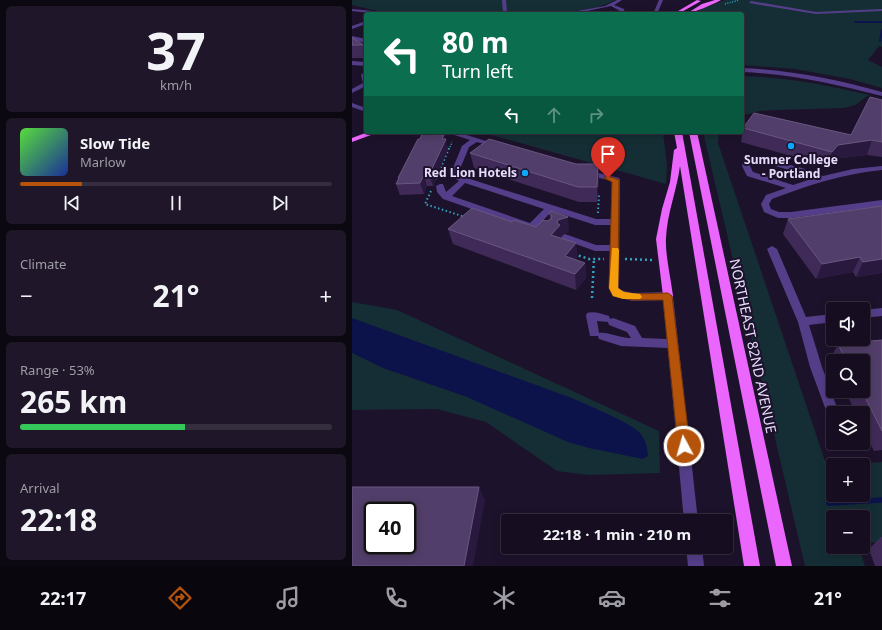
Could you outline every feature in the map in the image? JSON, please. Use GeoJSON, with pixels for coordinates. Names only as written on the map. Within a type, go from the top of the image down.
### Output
{"type":"FeatureCollection","features":[{"type":"Feature","properties":{"kind":"main road"},"geometry":{"type":"LineString","coordinates":[[678,12],[689,5],[702,0]]}},
{"type":"Feature","properties":{"kind":"main road"},"geometry":{"type":"LineString","coordinates":[[692,12],[704,5],[719,0]]}},
{"type":"Feature","properties":{"kind":"main road"},"geometry":{"type":"LineString","coordinates":[[352,140],[369,134]]}},
{"type":"Feature","properties":{"kind":"main road","name":"NORTHEAST 82ND AVENUE"},"geometry":{"type":"LineString","coordinates":[[693,134],[784,566]]}},
{"type":"Feature","properties":{"kind":"main road"},"geometry":{"type":"LineString","coordinates":[[668,296],[661,239],[666,210],[674,182],[679,135]]}},
{"type":"Feature","properties":{"kind":"main road"},"geometry":{"type":"LineString","coordinates":[[679,135],[752,566]]}},
{"type":"Feature","properties":{"kind":"street"},"geometry":{"type":"LineString","coordinates":[[504,0],[505,12]]}},
{"type":"Feature","properties":{"kind":"street"},"geometry":{"type":"LineString","coordinates":[[578,12],[599,9],[620,0]]}},
{"type":"Feature","properties":{"kind":"street"},"geometry":{"type":"LineString","coordinates":[[656,12],[661,0]]}},
{"type":"Feature","properties":{"kind":"street"},"geometry":{"type":"LineString","coordinates":[[751,2],[816,13],[882,10]]}},
{"type":"Feature","properties":{"kind":"street"},"geometry":{"type":"LineString","coordinates":[[611,5],[622,10],[622,12]]}},
{"type":"Feature","properties":{"kind":"street"},"geometry":{"type":"LineString","coordinates":[[599,9],[606,12]]}},
{"type":"Feature","properties":{"kind":"street"},"geometry":{"type":"LineString","coordinates":[[352,10],[368,12]]}},
{"type":"Feature","properties":{"kind":"street"},"geometry":{"type":"LineString","coordinates":[[352,28],[364,23]]}},
{"type":"Feature","properties":{"kind":"street"},"geometry":{"type":"LineString","coordinates":[[352,38],[364,41]]}},
{"type":"Feature","properties":{"kind":"street"},"geometry":{"type":"LineString","coordinates":[[352,63],[364,64]]}},
{"type":"Feature","properties":{"kind":"street"},"geometry":{"type":"LineString","coordinates":[[744,70],[806,76],[840,82],[882,94]]}},
{"type":"Feature","properties":{"kind":"street"},"geometry":{"type":"LineString","coordinates":[[352,91],[364,84]]}},
{"type":"Feature","properties":{"kind":"street"},"geometry":{"type":"LineString","coordinates":[[352,105],[364,109]]}},
{"type":"Feature","properties":{"kind":"street"},"geometry":{"type":"LineString","coordinates":[[456,134],[506,148]]}},
{"type":"Feature","properties":{"kind":"street"},"geometry":{"type":"LineString","coordinates":[[476,140],[466,146],[451,176],[595,222],[615,222]]}},
{"type":"Feature","properties":{"kind":"street"},"geometry":{"type":"LineString","coordinates":[[794,188],[750,174],[746,166],[748,156],[799,170],[824,179]]}},
{"type":"Feature","properties":{"kind":"street"},"geometry":{"type":"LineString","coordinates":[[882,168],[861,169],[794,188],[768,197],[765,204],[767,210],[778,215],[791,215],[882,203]]}},
{"type":"Feature","properties":{"kind":"street"},"geometry":{"type":"LineString","coordinates":[[580,170],[616,180],[614,288],[617,293],[632,297],[668,296],[691,514]]}},
{"type":"Feature","properties":{"kind":"street"},"geometry":{"type":"LineString","coordinates":[[446,197],[464,180]]}},
{"type":"Feature","properties":{"kind":"street"},"geometry":{"type":"LineString","coordinates":[[440,186],[441,192],[446,197],[543,230]]}},
{"type":"Feature","properties":{"kind":"street"},"geometry":{"type":"LineString","coordinates":[[532,227],[550,208]]}},
{"type":"Feature","properties":{"kind":"street"},"geometry":{"type":"LineString","coordinates":[[564,237],[595,248],[615,248]]}},
{"type":"Feature","properties":{"kind":"street"},"geometry":{"type":"LineString","coordinates":[[772,249],[803,322],[816,368],[831,406]]}},
{"type":"Feature","properties":{"kind":"street"},"geometry":{"type":"LineString","coordinates":[[870,313],[882,312]]}},
{"type":"Feature","properties":{"kind":"street"},"geometry":{"type":"LineString","coordinates":[[638,342],[631,329],[609,320],[591,316],[599,334],[621,342],[673,344]]}},
{"type":"Feature","properties":{"kind":"street"},"geometry":{"type":"LineString","coordinates":[[803,322],[826,319]]}},
{"type":"Feature","properties":{"kind":"street"},"geometry":{"type":"LineString","coordinates":[[695,554],[696,566]]}},
{"type":"Feature","properties":{"kind":"shaded area"},"geometry":{"type":"Polygon","coordinates":[[[352,0],[615,0],[588,9],[535,12],[377,11],[352,5],[352,0]]]}},
{"type":"Feature","properties":{"kind":"shaded area"},"geometry":{"type":"Polygon","coordinates":[[[725,0],[882,0],[882,47],[879,46],[868,60],[882,67],[882,88],[850,79],[795,69],[744,65],[744,12],[697,12],[725,0]]]}},
{"type":"Feature","properties":{"kind":"shaded area"},"geometry":{"type":"Polygon","coordinates":[[[744,76],[806,82],[869,95],[855,105],[844,108],[759,111],[744,115],[744,76]]]}},
{"type":"Feature","properties":{"kind":"shaded area"},"geometry":{"type":"Polygon","coordinates":[[[488,134],[663,134],[667,166],[666,184],[488,134]]]}},
{"type":"Feature","properties":{"kind":"shaded area"},"geometry":{"type":"Polygon","coordinates":[[[703,134],[719,134],[718,143],[826,464],[826,502],[870,502],[870,463],[882,462],[882,542],[870,543],[870,510],[826,510],[826,554],[861,554],[865,566],[805,566],[703,134]]]}},
{"type":"Feature","properties":{"kind":"shaded area"},"geometry":{"type":"Polygon","coordinates":[[[352,302],[397,310],[659,431],[660,473],[589,475],[557,471],[486,422],[437,409],[352,410],[352,302]]]}},
{"type":"Feature","properties":{"kind":"shaded area"},"geometry":{"type":"Polygon","coordinates":[[[352,318],[569,397],[607,414],[628,424],[640,433],[644,438],[648,456],[643,459],[589,448],[568,442],[467,397],[383,368],[352,353],[352,318]]]}},
{"type":"Feature","properties":{"kind":"building"},"geometry":{"type":"Polygon","coordinates":[[[352,38],[364,45],[352,45],[352,38]]]}},
{"type":"Feature","properties":{"kind":"building"},"geometry":{"type":"Polygon","coordinates":[[[870,97],[882,100],[882,142],[872,140],[838,145],[832,152],[744,128],[744,127],[754,113],[851,135],[870,97]]]}},
{"type":"Feature","properties":{"kind":"building"},"geometry":{"type":"Polygon","coordinates":[[[422,134],[444,135],[442,139],[446,139],[429,175],[424,175],[420,183],[396,184],[418,139],[420,139],[422,134]]]}},
{"type":"Feature","properties":{"kind":"building"},"geometry":{"type":"Polygon","coordinates":[[[489,139],[576,164],[598,164],[597,187],[578,187],[470,153],[489,139]]]}},
{"type":"Feature","properties":{"kind":"building"},"geometry":{"type":"Polygon","coordinates":[[[882,206],[882,259],[863,262],[860,257],[822,264],[788,219],[882,206]]]}},
{"type":"Feature","properties":{"kind":"building"},"geometry":{"type":"Polygon","coordinates":[[[472,208],[512,222],[514,220],[536,227],[543,220],[547,221],[551,219],[552,216],[549,213],[551,211],[568,217],[558,220],[557,223],[560,225],[551,235],[576,243],[565,256],[585,263],[575,274],[448,229],[472,208]]]}},
{"type":"Feature","properties":{"kind":"building"},"geometry":{"type":"Polygon","coordinates":[[[882,340],[882,431],[866,398],[870,398],[870,354],[843,354],[839,346],[870,346],[870,341],[882,340]]]}},
{"type":"Feature","properties":{"kind":"building"},"geometry":{"type":"Polygon","coordinates":[[[352,487],[479,487],[464,566],[352,566],[352,487]]]}},
{"type":"Feature","properties":{"kind":"waterway"},"geometry":{"type":"LineString","coordinates":[[855,22],[882,22]]}},
{"type":"Feature","properties":{"kind":"waterway"},"geometry":{"type":"LineString","coordinates":[[880,41],[882,30]]}},
{"type":"Feature","properties":{"kind":"waterway"},"geometry":{"type":"LineString","coordinates":[[829,503],[882,500]]}},
{"type":"Feature","properties":{"kind":"slow traffic"},"geometry":{"type":"LineString","coordinates":[[615,250],[614,288],[617,293],[623,296],[637,297]]}},
{"type":"Feature","properties":{"kind":"place","name":"Sumner College - Portland"},"geometry":{"type":"Point","coordinates":[791,146]}},
{"type":"Feature","properties":{"kind":"place","name":"Red Lion Hotels"},"geometry":{"type":"Point","coordinates":[525,173]}},
{"type":"Feature","properties":{"kind":"route"},"geometry":{"type":"LineString","coordinates":[[608,178],[616,180],[614,288],[617,293],[623,296],[668,296],[684,446]]}}]}
